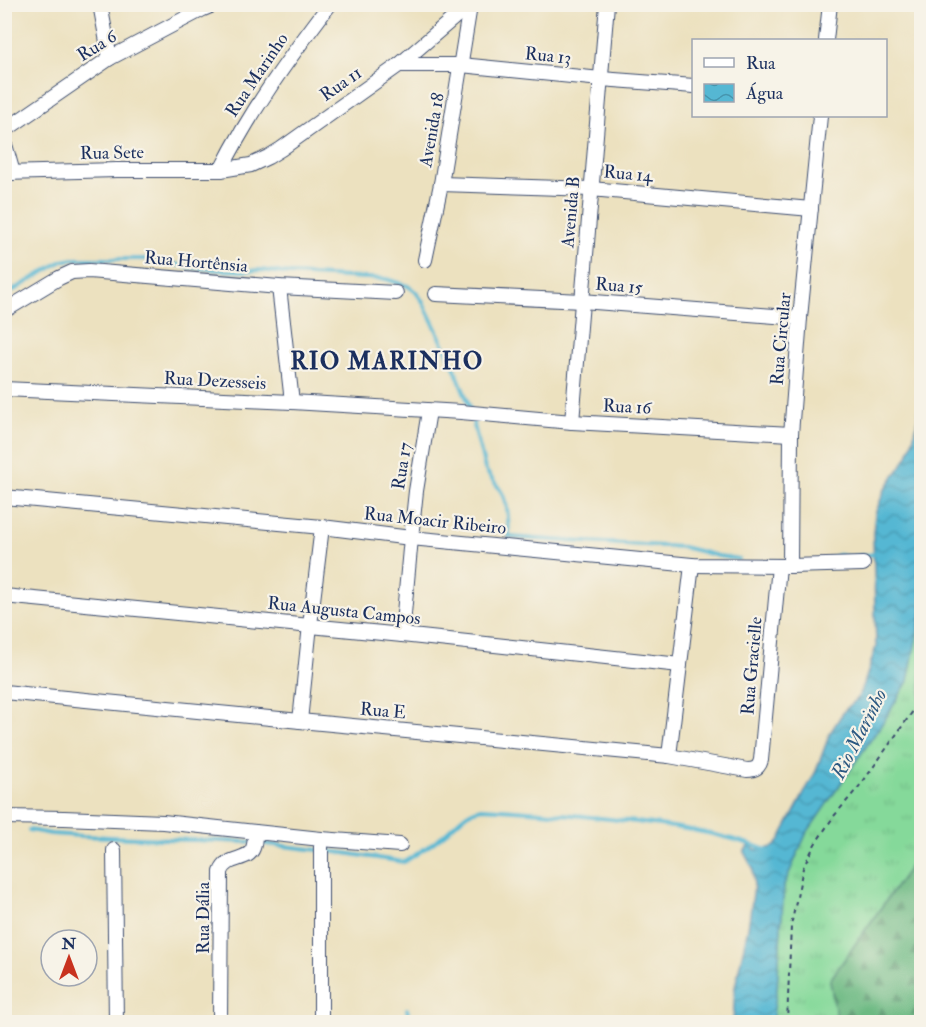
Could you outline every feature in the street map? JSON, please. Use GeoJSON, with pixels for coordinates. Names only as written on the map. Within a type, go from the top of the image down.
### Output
{"type":"FeatureCollection","features":[{"type":"Feature","properties":{"kind":"street"},"geometry":{"type":"LineString","coordinates":[[100,4],[110,58]]}},
{"type":"Feature","properties":{"kind":"street","name":"Rua 6"},"geometry":{"type":"LineString","coordinates":[[4,130],[110,58],[215,4]]}},
{"type":"Feature","properties":{"kind":"street","name":"Rua Marinho"},"geometry":{"type":"LineString","coordinates":[[221,170],[238,135],[285,63],[330,4]]}},
{"type":"Feature","properties":{"kind":"street","name":"Avenida B"},"geometry":{"type":"LineString","coordinates":[[572,422],[608,4]]}},
{"type":"Feature","properties":{"kind":"street"},"geometry":{"type":"LineString","coordinates":[[826,39],[830,4]]}},
{"type":"Feature","properties":{"kind":"street","name":"Rua 11"},"geometry":{"type":"LineString","coordinates":[[221,170],[251,165],[268,157],[399,65],[470,5]]}},
{"type":"Feature","properties":{"kind":"street","name":"Avenida 18"},"geometry":{"type":"LineString","coordinates":[[425,260],[441,184],[470,5]]}},
{"type":"Feature","properties":{"kind":"street","name":"Rua 13"},"geometry":{"type":"LineString","coordinates":[[399,65],[461,65],[692,86]]}},
{"type":"Feature","properties":{"kind":"street","name":"Rua Circular"},"geometry":{"type":"LineString","coordinates":[[788,561],[791,434],[820,117]]}},
{"type":"Feature","properties":{"kind":"street"},"geometry":{"type":"LineString","coordinates":[[4,141],[9,173]]}},
{"type":"Feature","properties":{"kind":"street","name":"Rua Sete"},"geometry":{"type":"LineString","coordinates":[[9,173],[221,170]]}},
{"type":"Feature","properties":{"kind":"street","name":"Rua 14"},"geometry":{"type":"LineString","coordinates":[[441,184],[591,189],[811,209]]}},
{"type":"Feature","properties":{"kind":"street","name":"Rua Hortênsia"},"geometry":{"type":"LineString","coordinates":[[4,311],[59,278],[72,272],[89,271],[279,287],[396,293]]}},
{"type":"Feature","properties":{"kind":"street"},"geometry":{"type":"LineString","coordinates":[[279,287],[292,402]]}},
{"type":"Feature","properties":{"kind":"street","name":"Rua 15"},"geometry":{"type":"LineString","coordinates":[[436,294],[582,301],[800,318]]}},
{"type":"Feature","properties":{"kind":"street","name":"Rua Dezesseis"},"geometry":{"type":"LineString","coordinates":[[4,389],[461,412]]}},
{"type":"Feature","properties":{"kind":"street","name":"Rua 17"},"geometry":{"type":"LineString","coordinates":[[402,635],[416,491],[429,411]]}},
{"type":"Feature","properties":{"kind":"street","name":"Rua 16"},"geometry":{"type":"LineString","coordinates":[[461,412],[572,422],[791,434]]}},
{"type":"Feature","properties":{"kind":"street","name":"Rua Moacir Ribeiro"},"geometry":{"type":"LineString","coordinates":[[4,497],[692,565],[788,561],[863,564]]}},
{"type":"Feature","properties":{"kind":"street"},"geometry":{"type":"LineString","coordinates":[[300,721],[322,527]]}},
{"type":"Feature","properties":{"kind":"street","name":"Rua Gracielle"},"geometry":{"type":"LineString","coordinates":[[757,768],[761,760],[788,561]]}},
{"type":"Feature","properties":{"kind":"street"},"geometry":{"type":"LineString","coordinates":[[669,756],[692,565]]}},
{"type":"Feature","properties":{"kind":"street","name":"Rua Augusta Campos"},"geometry":{"type":"LineString","coordinates":[[4,596],[310,625],[680,665]]}},
{"type":"Feature","properties":{"kind":"street","name":"Rua E"},"geometry":{"type":"LineString","coordinates":[[4,692],[669,756],[747,770],[757,768]]}},
{"type":"Feature","properties":{"kind":"street"},"geometry":{"type":"LineString","coordinates":[[4,817],[163,822],[321,847],[400,845]]}},
{"type":"Feature","properties":{"kind":"street","name":"Rua Dália"},"geometry":{"type":"LineString","coordinates":[[220,1023],[221,872],[225,864],[247,855],[254,838]]}},
{"type":"Feature","properties":{"kind":"street"},"geometry":{"type":"LineString","coordinates":[[321,847],[321,1023]]}},
{"type":"Feature","properties":{"kind":"street"},"geometry":{"type":"LineString","coordinates":[[114,850],[116,1023]]}},
{"type":"Feature","properties":{"kind":"path"},"geometry":{"type":"LineString","coordinates":[[787,1023],[791,926],[803,868],[815,844],[862,783],[913,711],[921,695]]}},
{"type":"Feature","properties":{"kind":"green space"},"geometry":{"type":"Polygon","coordinates":[[[921,610],[921,851],[830,980],[839,1022],[772,1022],[777,988],[784,885],[806,834],[885,719],[908,681],[921,610]]]}},
{"type":"Feature","properties":{"kind":"green space"},"geometry":{"type":"Polygon","coordinates":[[[921,851],[921,1022],[839,1022],[830,980],[921,851]]]}},
{"type":"Feature","properties":{"kind":"water","name":"Rio Marinho"},"geometry":{"type":"Polygon","coordinates":[[[921,387],[922,610],[908,681],[885,719],[806,834],[784,885],[777,988],[772,1022],[733,1022],[735,987],[754,887],[753,869],[744,852],[749,845],[756,850],[776,845],[816,771],[830,733],[844,711],[858,698],[865,681],[876,647],[873,533],[875,514],[885,489],[908,456],[917,425],[921,387]]]}},
{"type":"Feature","properties":{"kind":"waterway"},"geometry":{"type":"LineString","coordinates":[[4,296],[62,261],[74,259],[147,259],[218,270],[261,270],[290,274],[386,279],[408,286],[423,302],[453,364],[468,402],[485,469],[506,503],[509,537],[683,547],[739,559]]}},
{"type":"Feature","properties":{"kind":"waterway"},"geometry":{"type":"LineString","coordinates":[[828,560],[838,555],[850,557],[876,554]]}},
{"type":"Feature","properties":{"kind":"waterway"},"geometry":{"type":"LineString","coordinates":[[258,843],[404,862],[438,839],[465,815],[482,808],[670,826],[709,833],[767,850]]}},
{"type":"Feature","properties":{"kind":"waterway"},"geometry":{"type":"LineString","coordinates":[[29,830],[82,836],[250,842]]}},
{"type":"Feature","properties":{"kind":"waterway"},"geometry":{"type":"LineString","coordinates":[[407,1009],[410,1022]]}},
{"type":"Feature","properties":{"kind":"district","name":"RIO MARINHO"},"geometry":{"type":"Point","coordinates":[387,361]}}]}
